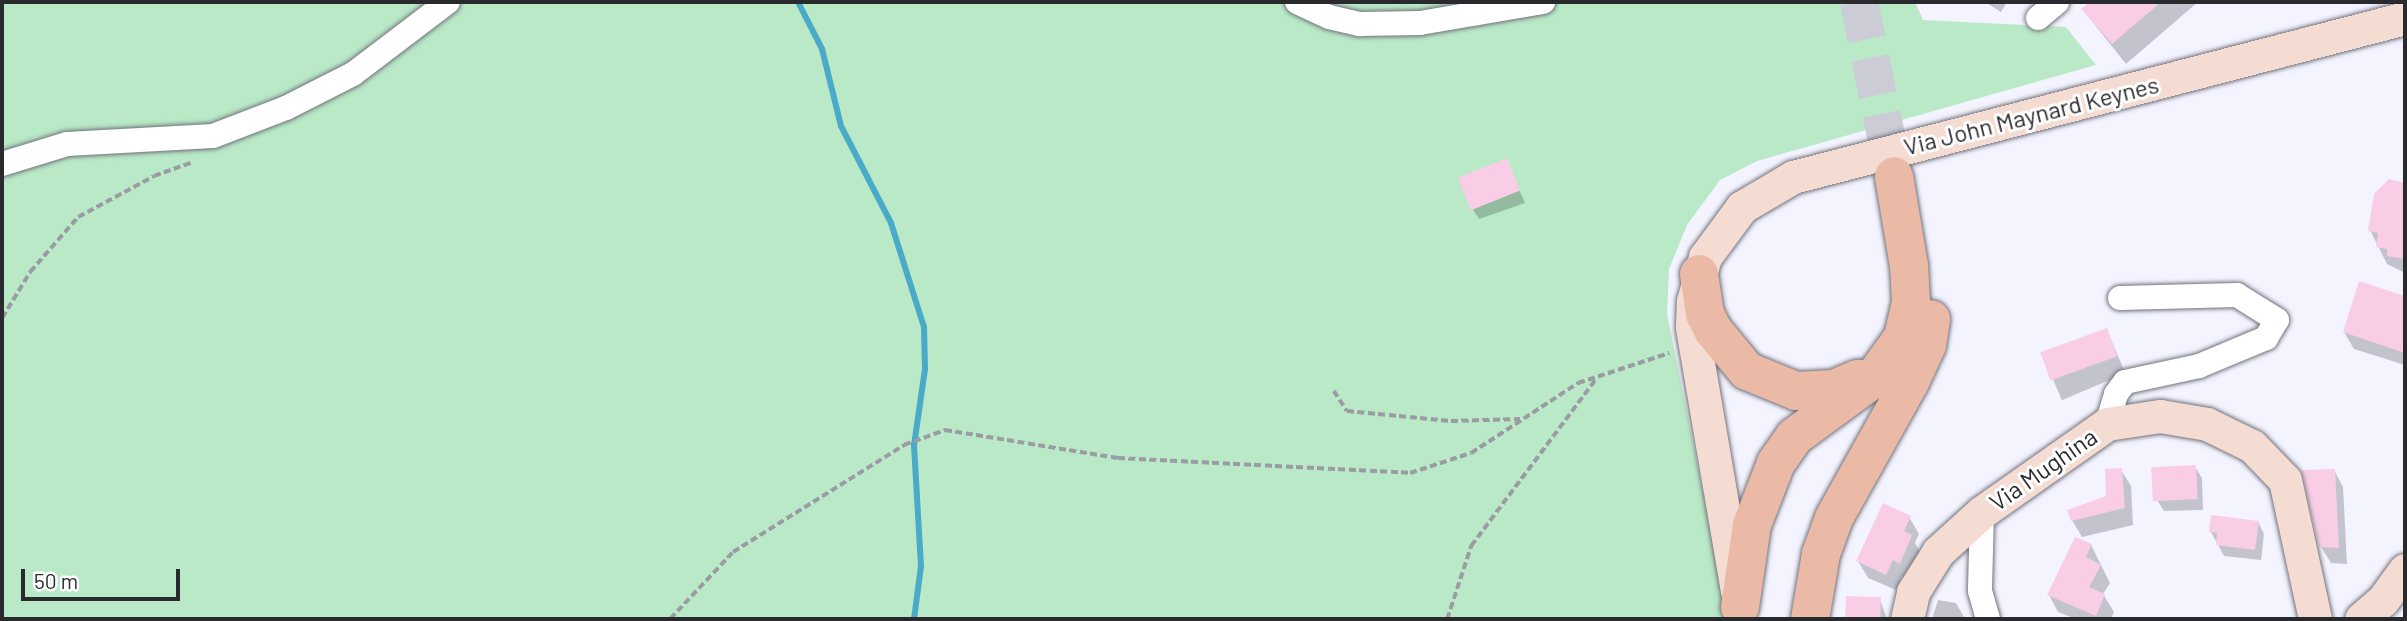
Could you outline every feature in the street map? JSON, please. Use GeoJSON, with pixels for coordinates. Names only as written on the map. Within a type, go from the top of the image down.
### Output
{"type":"FeatureCollection","features":[{"type":"Feature","properties":{"kind":"main road"},"geometry":{"type":"LineString","coordinates":[[1741,613],[1752,525],[1776,463],[1794,437],[1872,380],[1903,337],[1911,302],[1909,266],[1894,176],[1928,274],[1932,310],[1927,345],[1834,518],[1821,554],[1810,619]]}},
{"type":"Feature","properties":{"kind":"main road"},"geometry":{"type":"LineString","coordinates":[[1699,274],[1703,306],[1713,330],[1748,371],[1779,387],[1815,392],[1849,384],[1879,364],[1903,337]]}},
{"type":"Feature","properties":{"kind":"street"},"geometry":{"type":"LineString","coordinates":[[2,163],[67,144],[213,136],[286,108],[353,74],[448,2]]}},
{"type":"Feature","properties":{"kind":"street"},"geometry":{"type":"LineString","coordinates":[[1297,2],[1329,17],[1360,24],[1420,23],[1544,2]]}},
{"type":"Feature","properties":{"kind":"street"},"geometry":{"type":"LineString","coordinates":[[2038,18],[2057,2]]}},
{"type":"Feature","properties":{"kind":"street"},"geometry":{"type":"LineString","coordinates":[[2401,2],[2405,19]]}},
{"type":"Feature","properties":{"kind":"street","name":"Via John Maynard Keynes"},"geometry":{"type":"LineString","coordinates":[[1741,613],[1697,343],[1693,300],[1699,274],[1714,240],[1729,220],[1758,196],[1793,177],[2405,19]]}},
{"type":"Feature","properties":{"kind":"street"},"geometry":{"type":"LineString","coordinates":[[2107,424],[2116,394],[2125,383],[2199,366],[2266,338],[2277,320],[2237,295],[2119,298]]}},
{"type":"Feature","properties":{"kind":"street","name":"Via Mughina"},"geometry":{"type":"LineString","coordinates":[[1907,619],[1913,592],[1938,552],[1982,512],[2107,424],[2160,416],[2207,424],[2252,446],[2285,480],[2315,619]]}},
{"type":"Feature","properties":{"kind":"street"},"geometry":{"type":"LineString","coordinates":[[1982,512],[1980,590],[1988,619]]}},
{"type":"Feature","properties":{"kind":"street"},"geometry":{"type":"LineString","coordinates":[[2361,619],[2383,600],[2405,570]]}},
{"type":"Feature","properties":{"kind":"path"},"geometry":{"type":"LineString","coordinates":[[2,318],[30,271],[78,217],[153,176],[212,152],[213,136]]}},
{"type":"Feature","properties":{"kind":"path"},"geometry":{"type":"LineString","coordinates":[[670,619],[733,552],[904,445],[945,430],[1118,458],[1410,473],[1471,453],[1578,383],[1697,343]]}},
{"type":"Feature","properties":{"kind":"path"},"geometry":{"type":"LineString","coordinates":[[1447,619],[1471,546],[1596,378]]}},
{"type":"Feature","properties":{"kind":"path"},"geometry":{"type":"LineString","coordinates":[[1334,391],[1347,411],[1451,421],[1522,419]]}},
{"type":"Feature","properties":{"kind":"green space"},"geometry":{"type":"Polygon","coordinates":[[[2,2],[1915,2],[1923,20],[2066,27],[2096,65],[1757,161],[1720,180],[1687,225],[1669,269],[1667,314],[1729,619],[2,619],[2,2]]]}},
{"type":"Feature","properties":{"kind":"building"},"geometry":{"type":"Polygon","coordinates":[[[2090,2],[2161,2],[2112,44],[2081,9],[2090,2]]]}},
{"type":"Feature","properties":{"kind":"building"},"geometry":{"type":"Polygon","coordinates":[[[1507,158],[1520,190],[1471,210],[1458,178],[1507,158]]]}},
{"type":"Feature","properties":{"kind":"building"},"geometry":{"type":"Polygon","coordinates":[[[2389,179],[2405,183],[2405,259],[2387,256],[2387,249],[2376,247],[2378,233],[2368,231],[2374,194],[2389,179]]]}},
{"type":"Feature","properties":{"kind":"building"},"geometry":{"type":"Polygon","coordinates":[[[2359,281],[2405,296],[2405,353],[2343,332],[2359,281]]]}},
{"type":"Feature","properties":{"kind":"building"},"geometry":{"type":"Polygon","coordinates":[[[2107,328],[2117,356],[2051,380],[2040,352],[2107,328]]]}},
{"type":"Feature","properties":{"kind":"building"},"geometry":{"type":"Polygon","coordinates":[[[2196,465],[2198,499],[2153,501],[2151,467],[2196,465]]]}},
{"type":"Feature","properties":{"kind":"building"},"geometry":{"type":"Polygon","coordinates":[[[2122,468],[2125,508],[2071,521],[2067,510],[2106,496],[2105,469],[2122,468]]]}},
{"type":"Feature","properties":{"kind":"building"},"geometry":{"type":"Polygon","coordinates":[[[2335,469],[2339,548],[2319,547],[2301,470],[2335,469]]]}},
{"type":"Feature","properties":{"kind":"building"},"geometry":{"type":"Polygon","coordinates":[[[1883,503],[1911,516],[1904,531],[1912,535],[1900,564],[1893,560],[1886,575],[1856,561],[1883,503]]]}},
{"type":"Feature","properties":{"kind":"building"},"geometry":{"type":"Polygon","coordinates":[[[2211,515],[2259,521],[2255,550],[2216,545],[2217,533],[2209,532],[2211,515]]]}},
{"type":"Feature","properties":{"kind":"building"},"geometry":{"type":"Polygon","coordinates":[[[2075,537],[2092,544],[2086,557],[2101,565],[2089,587],[2105,594],[2096,616],[2047,595],[2075,537]]]}},
{"type":"Feature","properties":{"kind":"building"},"geometry":{"type":"Polygon","coordinates":[[[1846,596],[1881,597],[1880,619],[1845,619],[1846,596]]]}},
{"type":"Feature","properties":{"kind":"waterway"},"geometry":{"type":"LineString","coordinates":[[798,2],[822,49],[841,126],[891,223],[924,327],[925,369],[914,445],[921,566],[914,619]]}},
{"type":"Feature","properties":{"kind":"tunnel"},"geometry":{"type":"LineString","coordinates":[[1859,2],[1894,176]]}}]}
